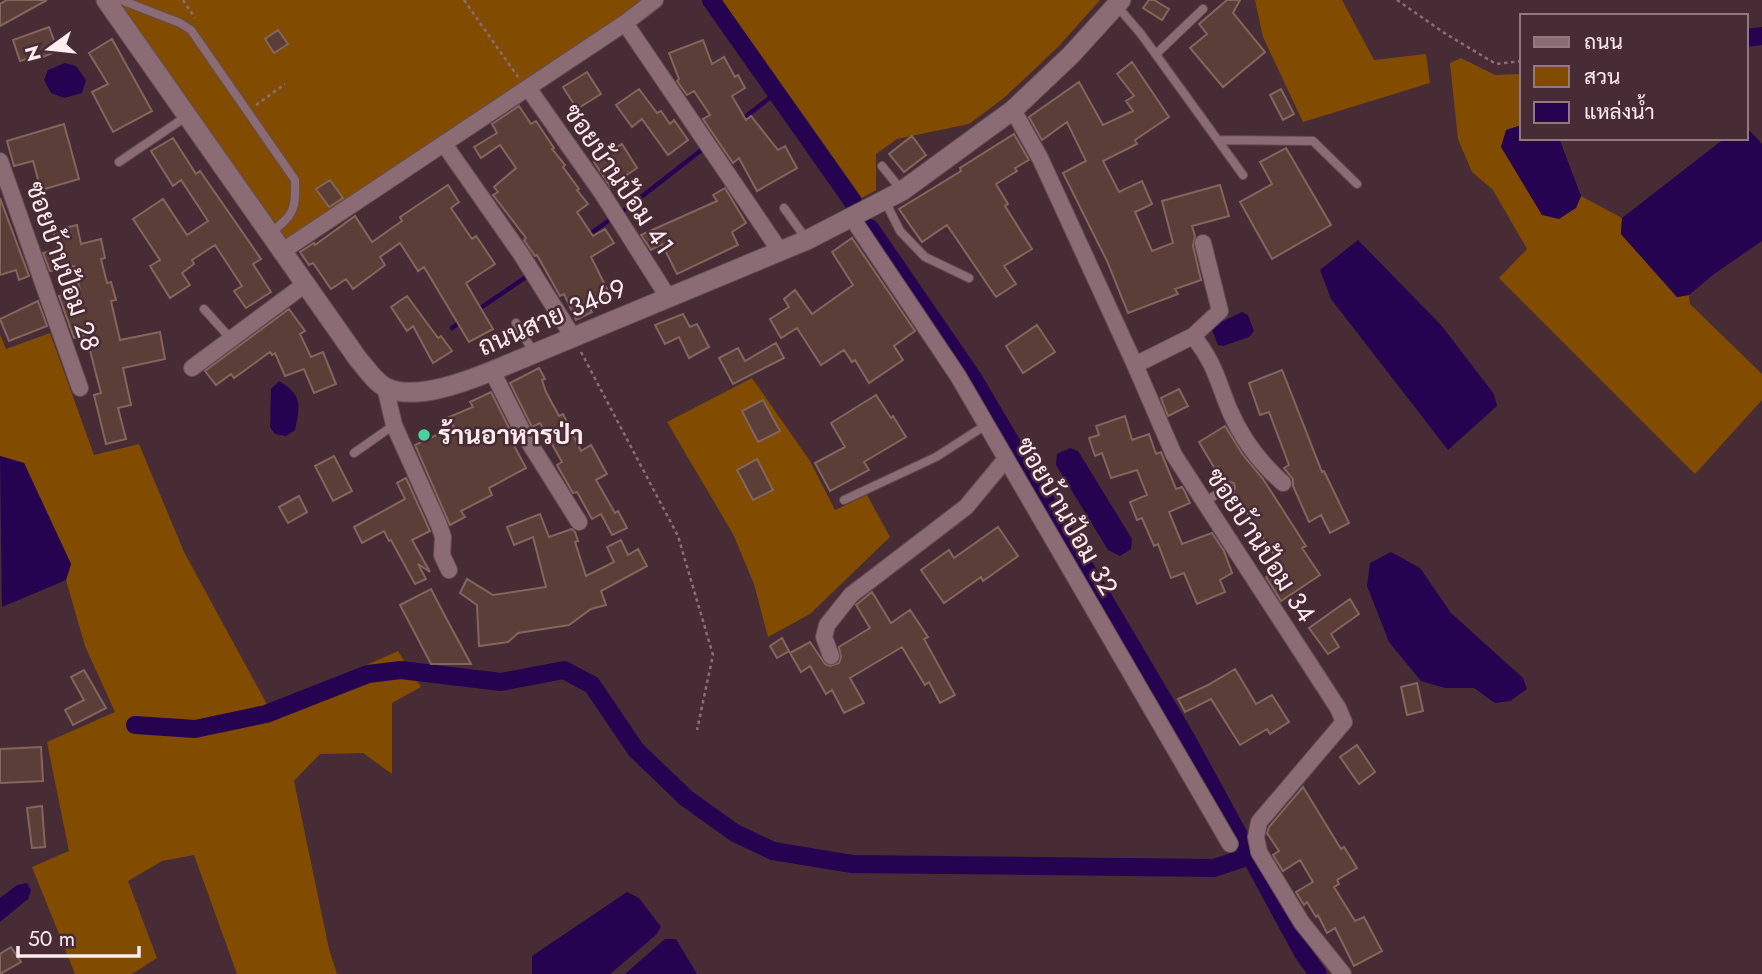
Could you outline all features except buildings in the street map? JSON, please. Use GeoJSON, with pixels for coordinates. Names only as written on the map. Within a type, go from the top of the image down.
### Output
{"type":"FeatureCollection","features":[{"type":"Feature","properties":{"kind":"street"},"geometry":{"type":"LineString","coordinates":[[106,0],[304,285],[358,359],[385,387],[394,425],[439,525],[443,537],[442,555],[449,570]]}},
{"type":"Feature","properties":{"kind":"street"},"geometry":{"type":"LineString","coordinates":[[281,252],[444,144],[524,84],[625,23],[656,0]]}},
{"type":"Feature","properties":{"kind":"street","name":"ถนนสาย 3469"},"geometry":{"type":"LineString","coordinates":[[385,387],[415,393],[463,383],[807,240],[852,218],[893,196],[1013,110],[1071,55],[1119,3]]}},
{"type":"Feature","properties":{"kind":"street"},"geometry":{"type":"LineString","coordinates":[[625,23],[780,251]]}},
{"type":"Feature","properties":{"kind":"street","name":"ซอยบ้านป้อม 41"},"geometry":{"type":"LineString","coordinates":[[524,84],[602,193],[668,297]]}},
{"type":"Feature","properties":{"kind":"street","name":"ซอยบ้านป้อม 34"},"geometry":{"type":"LineString","coordinates":[[1013,110],[1040,158],[1136,365],[1174,455],[1338,708],[1344,722],[1259,822],[1256,837],[1259,852],[1302,923],[1343,974]]}},
{"type":"Feature","properties":{"kind":"street"},"geometry":{"type":"LineString","coordinates":[[444,144],[521,254],[573,337]]}},
{"type":"Feature","properties":{"kind":"street","name":"ซอยบ้านป้อม 28"},"geometry":{"type":"LineString","coordinates":[[0,161],[80,388]]}},
{"type":"Feature","properties":{"kind":"street","name":"ซอยบ้านป้อม 32"},"geometry":{"type":"LineString","coordinates":[[852,218],[958,376],[1230,844]]}},
{"type":"Feature","properties":{"kind":"street"},"geometry":{"type":"LineString","coordinates":[[1136,365],[1194,336],[1220,311],[1203,243]]}},
{"type":"Feature","properties":{"kind":"street"},"geometry":{"type":"LineString","coordinates":[[192,368],[304,285]]}},
{"type":"Feature","properties":{"kind":"street"},"geometry":{"type":"LineString","coordinates":[[1194,336],[1209,356],[1238,428],[1265,467],[1283,483]]}},
{"type":"Feature","properties":{"kind":"street"},"geometry":{"type":"LineString","coordinates":[[492,372],[524,436],[579,522]]}},
{"type":"Feature","properties":{"kind":"street"},"geometry":{"type":"LineString","coordinates":[[831,656],[824,637],[827,625],[851,595],[966,507],[1005,460]]}},
{"type":"Feature","properties":{"kind":"lane"},"geometry":{"type":"LineString","coordinates":[[121,0],[180,23],[191,30],[295,180],[296,206],[283,223],[269,234]]}},
{"type":"Feature","properties":{"kind":"lane"},"geometry":{"type":"LineString","coordinates":[[1119,3],[1243,175]]}},
{"type":"Feature","properties":{"kind":"lane"},"geometry":{"type":"LineString","coordinates":[[1156,54],[1203,9]]}},
{"type":"Feature","properties":{"kind":"lane"},"geometry":{"type":"LineString","coordinates":[[119,162],[187,116]]}},
{"type":"Feature","properties":{"kind":"lane"},"geometry":{"type":"LineString","coordinates":[[1217,140],[1314,141],[1357,184]]}},
{"type":"Feature","properties":{"kind":"lane"},"geometry":{"type":"LineString","coordinates":[[883,166],[900,230],[925,257],[969,278]]}},
{"type":"Feature","properties":{"kind":"lane"},"geometry":{"type":"LineString","coordinates":[[784,208],[807,240]]}},
{"type":"Feature","properties":{"kind":"lane"},"geometry":{"type":"LineString","coordinates":[[204,309],[231,339]]}},
{"type":"Feature","properties":{"kind":"lane"},"geometry":{"type":"LineString","coordinates":[[516,323],[534,354]]}},
{"type":"Feature","properties":{"kind":"lane"},"geometry":{"type":"LineString","coordinates":[[354,453],[394,425]]}},
{"type":"Feature","properties":{"kind":"lane"},"geometry":{"type":"LineString","coordinates":[[844,500],[936,457],[986,425]]}},
{"type":"Feature","properties":{"kind":"lane"},"geometry":{"type":"LineString","coordinates":[[1204,502],[1229,487]]}},
{"type":"Feature","properties":{"kind":"path"},"geometry":{"type":"LineString","coordinates":[[464,0],[524,84]]}},
{"type":"Feature","properties":{"kind":"path"},"geometry":{"type":"LineString","coordinates":[[1397,0],[1496,64],[1520,61]]}},
{"type":"Feature","properties":{"kind":"path"},"geometry":{"type":"LineString","coordinates":[[247,111],[285,84]]}},
{"type":"Feature","properties":{"kind":"path"},"geometry":{"type":"LineString","coordinates":[[573,337],[678,536],[713,655],[697,730]]}},
{"type":"Feature","properties":{"kind":"green space"},"geometry":{"type":"Polygon","coordinates":[[[111,0],[641,0],[638,6],[282,245],[111,0]]]}},
{"type":"Feature","properties":{"kind":"green space"},"geometry":{"type":"Polygon","coordinates":[[[722,0],[1100,0],[1058,47],[1004,98],[969,124],[897,139],[876,154],[876,190],[862,198],[722,0]]]}},
{"type":"Feature","properties":{"kind":"green space"},"geometry":{"type":"Polygon","coordinates":[[[1255,0],[1342,0],[1374,60],[1426,54],[1430,83],[1303,122],[1263,37],[1255,0]]]}},
{"type":"Feature","properties":{"kind":"green space"},"geometry":{"type":"Polygon","coordinates":[[[1461,58],[1495,75],[1520,74],[1520,126],[1506,130],[1576,208],[1581,196],[1622,218],[1621,234],[1677,297],[1689,295],[1690,304],[1762,374],[1762,400],[1695,474],[1499,278],[1527,249],[1493,190],[1472,172],[1458,139],[1450,63],[1461,58]]]}},
{"type":"Feature","properties":{"kind":"green space"},"geometry":{"type":"Polygon","coordinates":[[[50,333],[94,455],[139,444],[184,552],[269,708],[398,651],[421,687],[392,703],[392,774],[363,753],[320,754],[294,781],[329,949],[337,974],[237,974],[194,855],[162,861],[128,881],[157,958],[132,974],[75,974],[32,867],[69,851],[47,742],[115,712],[85,646],[66,580],[71,564],[24,463],[0,456],[0,334],[6,349],[50,333]]]}},
{"type":"Feature","properties":{"kind":"green space"},"geometry":{"type":"Polygon","coordinates":[[[752,378],[810,461],[835,510],[867,495],[890,537],[810,614],[768,637],[754,584],[733,534],[667,422],[752,378]]]}},
{"type":"Feature","properties":{"kind":"water"},"geometry":{"type":"Polygon","coordinates":[[[65,63],[76,66],[86,80],[82,93],[64,98],[51,93],[44,80],[48,70],[65,63]]]}},
{"type":"Feature","properties":{"kind":"water"},"geometry":{"type":"Polygon","coordinates":[[[1520,126],[1520,140],[1560,140],[1581,196],[1576,208],[1559,219],[1542,215],[1501,147],[1506,130],[1520,126]]]}},
{"type":"Feature","properties":{"kind":"water"},"geometry":{"type":"Polygon","coordinates":[[[1750,131],[1762,144],[1762,241],[1689,295],[1677,297],[1621,234],[1622,218],[1722,140],[1748,140],[1750,131]]]}},
{"type":"Feature","properties":{"kind":"water"},"geometry":{"type":"Polygon","coordinates":[[[1358,240],[1441,325],[1494,394],[1497,406],[1448,450],[1331,299],[1320,270],[1358,240]]]}},
{"type":"Feature","properties":{"kind":"water"},"geometry":{"type":"Polygon","coordinates":[[[1242,312],[1248,315],[1254,331],[1249,337],[1223,346],[1218,345],[1212,330],[1215,325],[1242,312]]]}},
{"type":"Feature","properties":{"kind":"water"},"geometry":{"type":"Polygon","coordinates":[[[279,381],[292,391],[298,402],[295,430],[286,436],[275,434],[270,427],[271,389],[279,381]]]}},
{"type":"Feature","properties":{"kind":"water"},"geometry":{"type":"Polygon","coordinates":[[[1070,448],[1078,451],[1132,539],[1131,549],[1120,556],[1108,550],[1056,465],[1057,454],[1070,448]]]}},
{"type":"Feature","properties":{"kind":"water"},"geometry":{"type":"Polygon","coordinates":[[[0,456],[24,463],[71,564],[66,580],[2,607],[0,456]]]}},
{"type":"Feature","properties":{"kind":"water"},"geometry":{"type":"Polygon","coordinates":[[[1391,552],[1420,568],[1451,613],[1523,678],[1527,689],[1510,701],[1495,703],[1474,688],[1445,688],[1421,681],[1389,642],[1367,586],[1370,563],[1391,552]]]}},
{"type":"Feature","properties":{"kind":"water"},"geometry":{"type":"Polygon","coordinates":[[[27,883],[31,890],[28,899],[0,922],[0,898],[17,885],[27,883]]]}},
{"type":"Feature","properties":{"kind":"water"},"geometry":{"type":"Polygon","coordinates":[[[627,892],[639,898],[661,927],[656,935],[610,974],[532,974],[532,956],[627,892]]]}},
{"type":"Feature","properties":{"kind":"water"},"geometry":{"type":"Polygon","coordinates":[[[665,939],[676,939],[697,974],[625,974],[665,939]]]}},
{"type":"Feature","properties":{"kind":"waterway"},"geometry":{"type":"LineString","coordinates":[[711,0],[853,202]]}},
{"type":"Feature","properties":{"kind":"waterway"},"geometry":{"type":"LineString","coordinates":[[1748,38],[1762,36]]}},
{"type":"Feature","properties":{"kind":"waterway"},"geometry":{"type":"LineString","coordinates":[[740,121],[776,93]]}},
{"type":"Feature","properties":{"kind":"waterway"},"geometry":{"type":"LineString","coordinates":[[622,212],[704,148]]}},
{"type":"Feature","properties":{"kind":"waterway"},"geometry":{"type":"LineString","coordinates":[[587,236],[611,219]]}},
{"type":"Feature","properties":{"kind":"waterway"},"geometry":{"type":"LineString","coordinates":[[870,228],[973,378],[1186,738],[1303,953],[1318,974]]}},
{"type":"Feature","properties":{"kind":"waterway"},"geometry":{"type":"LineString","coordinates":[[476,311],[529,275]]}},
{"type":"Feature","properties":{"kind":"waterway"},"geometry":{"type":"LineString","coordinates":[[452,328],[463,320]]}},
{"type":"Feature","properties":{"kind":"waterway"},"geometry":{"type":"LineString","coordinates":[[135,725],[195,729],[266,714],[368,674],[401,670],[501,682],[564,670],[592,685],[636,750],[686,798],[735,833],[773,851],[852,864],[1214,868],[1250,856]]}},
{"type":"Feature","properties":{"kind":"place","name":"ร้านอาหารป่า"},"geometry":{"type":"Point","coordinates":[424,435]}}]}
